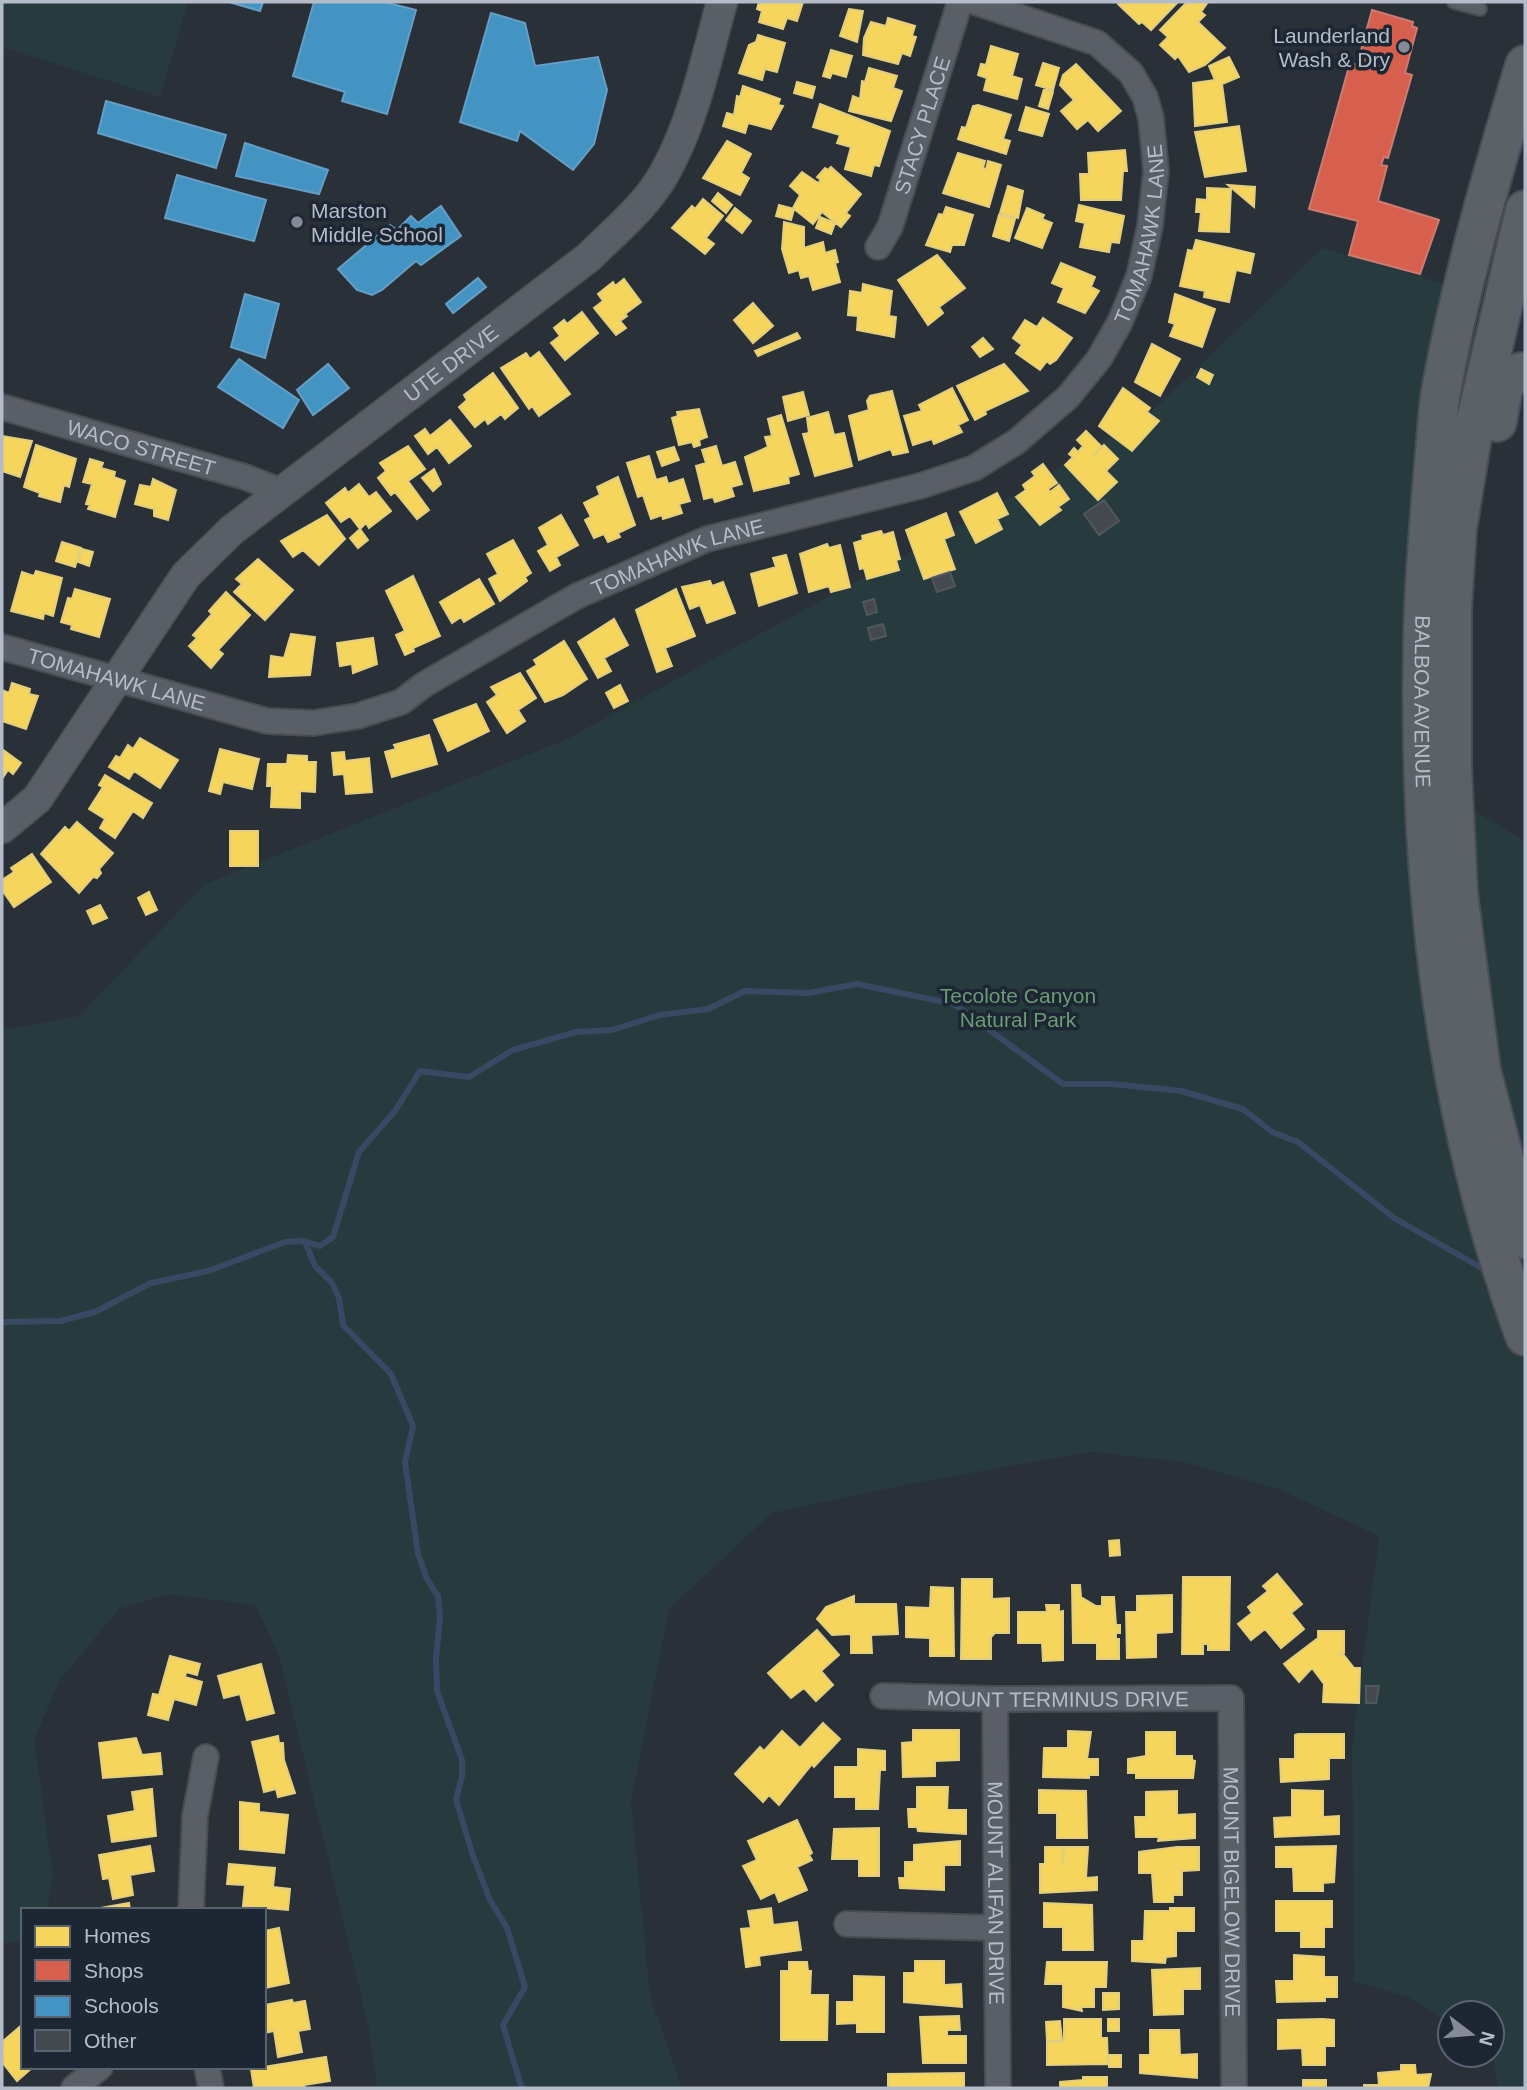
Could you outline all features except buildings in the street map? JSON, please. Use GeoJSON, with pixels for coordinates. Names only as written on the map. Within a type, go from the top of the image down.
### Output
{"type":"FeatureCollection","features":[{"type":"Feature","properties":{"kind":"main road","name":"BALBOA AVENUE"},"geometry":{"type":"LineString","coordinates":[[1525,65],[1468,261],[1441,390],[1424,568],[1421,750],[1428,889],[1453,1080],[1509,1292],[1525,1336]]}},
{"type":"Feature","properties":{"kind":"main road","name":"BALBOA AVENUE"},"geometry":{"type":"LineString","coordinates":[[1525,209],[1472,437],[1457,529],[1452,608],[1452,767],[1458,893],[1481,1070],[1525,1239]]}},
{"type":"Feature","properties":{"kind":"main road"},"geometry":{"type":"LineString","coordinates":[[1504,298],[1510,338],[1525,358]]}},
{"type":"Feature","properties":{"kind":"main road"},"geometry":{"type":"LineString","coordinates":[[1452,767],[1475,607],[1476,566],[1485,480],[1504,382],[1521,372],[1525,373]]}},
{"type":"Feature","properties":{"kind":"street","name":"UTE DRIVE"},"geometry":{"type":"LineString","coordinates":[[2,828],[37,799],[113,680],[186,575],[232,530],[589,257],[639,206],[663,176],[685,130],[722,2]]}},
{"type":"Feature","properties":{"kind":"street","name":"STACY PLACE"},"geometry":{"type":"LineString","coordinates":[[878,247],[890,227],[960,2]]}},
{"type":"Feature","properties":{"kind":"street","name":"TOMAHAWK LANE"},"geometry":{"type":"LineString","coordinates":[[2,647],[267,721],[313,723],[358,716],[401,702],[425,684],[577,596],[707,539],[920,486],[974,468],[1016,442],[1068,397],[1099,359],[1120,322],[1139,276],[1150,226],[1156,171],[1151,118],[1145,97],[1131,73],[1097,43],[975,2]]}},
{"type":"Feature","properties":{"kind":"street","name":"WACO STREET"},"geometry":{"type":"LineString","coordinates":[[2,407],[245,477],[281,491]]}},
{"type":"Feature","properties":{"kind":"street","name":"MOUNT TERMINUS DRIVE"},"geometry":{"type":"LineString","coordinates":[[883,1696],[995,1699],[1231,1698]]}},
{"type":"Feature","properties":{"kind":"street","name":"MOUNT BIGELOW DRIVE"},"geometry":{"type":"LineString","coordinates":[[1231,1698],[1234,2088]]}},
{"type":"Feature","properties":{"kind":"street","name":"MOUNT ALIFAN DRIVE"},"geometry":{"type":"LineString","coordinates":[[995,1699],[998,2088]]}},
{"type":"Feature","properties":{"kind":"street"},"geometry":{"type":"LineString","coordinates":[[191,1908],[195,1816],[206,1757]]}},
{"type":"Feature","properties":{"kind":"street"},"geometry":{"type":"LineString","coordinates":[[847,1924],[996,1928]]}},
{"type":"Feature","properties":{"kind":"street"},"geometry":{"type":"LineString","coordinates":[[74,2088],[98,2069]]}},
{"type":"Feature","properties":{"kind":"street"},"geometry":{"type":"LineString","coordinates":[[207,2069],[211,2088]]}},
{"type":"Feature","properties":{"kind":"lane"},"geometry":{"type":"LineString","coordinates":[[1454,2],[1480,9]]}},
{"type":"Feature","properties":{"kind":"green space"},"geometry":{"type":"Polygon","coordinates":[[[2,2],[188,2],[160,97],[2,47],[2,2]]]}},
{"type":"Feature","properties":{"kind":"green space","name":"Tecolote Canyon Natural Park"},"geometry":{"type":"Polygon","coordinates":[[[1323,248],[1445,284],[1407,560],[1402,662],[1403,767],[1525,841],[1525,2088],[1498,2088],[1495,2069],[1506,2069],[1506,1999],[1436,1999],[1436,2014],[1408,1997],[1354,1981],[1352,1749],[1379,1536],[1281,1490],[1184,1462],[1091,1452],[909,1484],[772,1513],[669,1609],[631,1801],[650,1996],[682,2088],[377,2088],[368,2024],[279,1655],[255,1605],[168,1594],[119,1609],[60,1680],[34,1740],[53,1875],[47,1908],[21,1908],[21,1942],[2,1943],[2,1030],[79,1016],[205,884],[567,739],[1020,492],[1154,409],[1323,248]]]}},
{"type":"Feature","properties":{"kind":"waterway"},"geometry":{"type":"LineString","coordinates":[[2,1322],[60,1321],[95,1312],[151,1283],[208,1271],[285,1242],[303,1241],[320,1246],[333,1237],[359,1152],[395,1111],[420,1071],[469,1077],[513,1050],[576,1032],[612,1030],[660,1015],[708,1009],[745,991],[808,993],[857,984],[954,1004],[1063,1084],[1112,1084],[1181,1091],[1243,1109],[1272,1132],[1298,1142],[1394,1218],[1487,1271]]}},
{"type":"Feature","properties":{"kind":"waterway"},"geometry":{"type":"LineString","coordinates":[[305,1242],[315,1266],[332,1283],[339,1298],[343,1325],[391,1374],[413,1426],[405,1462],[418,1554],[427,1579],[438,1596],[440,1618],[436,1658],[437,1691],[462,1760],[462,1776],[456,1800],[490,1900],[507,1928],[525,1987],[503,2025],[521,2086],[524,2088]]}},
{"type":"Feature","properties":{"kind":"place","name":"Launderland Wash & Dry"},"geometry":{"type":"Point","coordinates":[1404,47]}},
{"type":"Feature","properties":{"kind":"place","name":"Marston Middle School"},"geometry":{"type":"Point","coordinates":[297,222]}}]}
